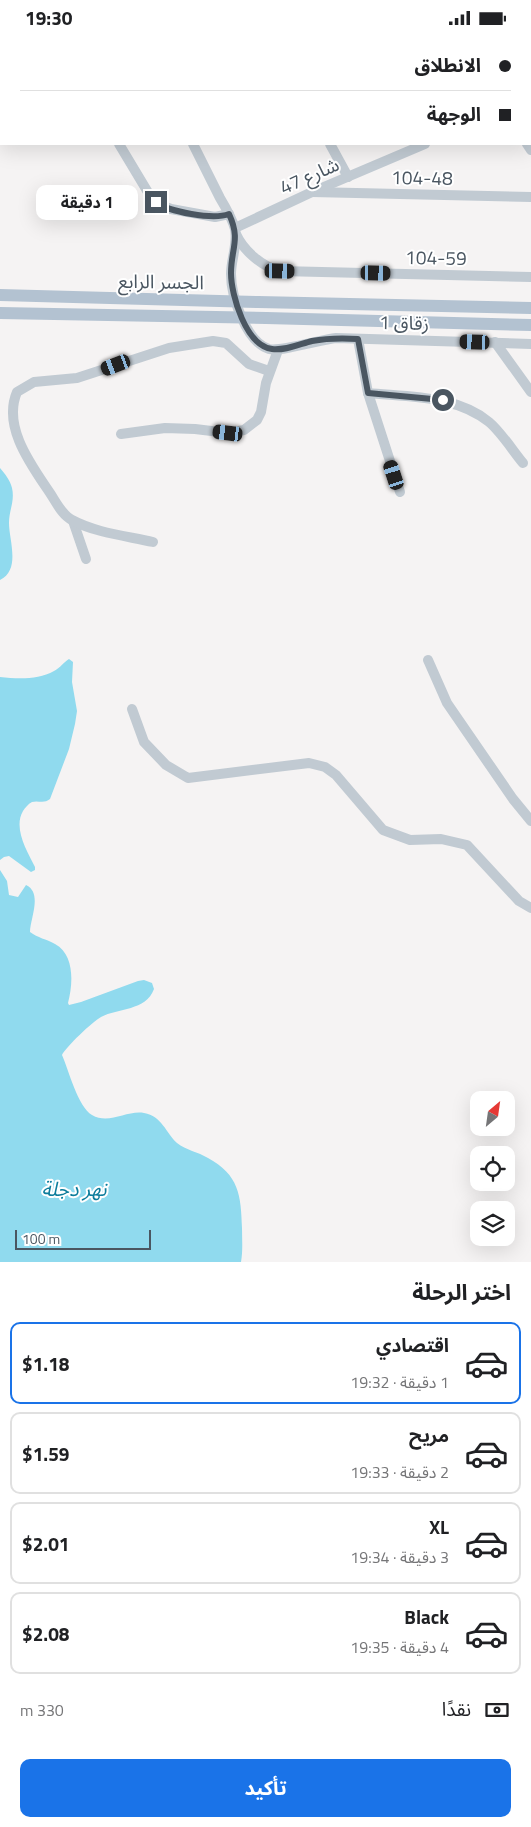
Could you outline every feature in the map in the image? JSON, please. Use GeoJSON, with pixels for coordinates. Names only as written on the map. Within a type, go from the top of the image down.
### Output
{"type":"FeatureCollection","features":[{"type":"Feature","properties":{"kind":"main road","name":"الجسر الرابع"},"geometry":{"type":"LineString","coordinates":[[0,295],[531,308]]}},
{"type":"Feature","properties":{"kind":"main road","name":"الجسر الرابع"},"geometry":{"type":"LineString","coordinates":[[0,313],[531,325]]}},
{"type":"Feature","properties":{"kind":"street"},"geometry":{"type":"LineString","coordinates":[[120,145],[149,194],[161,205],[171,209],[215,217],[229,214]]}},
{"type":"Feature","properties":{"kind":"street"},"geometry":{"type":"LineString","coordinates":[[121,434],[165,428],[228,433],[244,430],[257,419],[261,412],[269,371],[278,350],[262,346],[254,339],[242,318],[236,300],[231,273],[235,231],[229,214],[194,145]]}},
{"type":"Feature","properties":{"kind":"street"},"geometry":{"type":"LineString","coordinates":[[331,145],[348,177]]}},
{"type":"Feature","properties":{"kind":"street","name":"شارع 47"},"geometry":{"type":"LineString","coordinates":[[235,231],[405,148],[420,145]]}},
{"type":"Feature","properties":{"kind":"street","name":"104-48"},"geometry":{"type":"LineString","coordinates":[[312,192],[531,197]]}},
{"type":"Feature","properties":{"kind":"street","name":"104-59"},"geometry":{"type":"LineString","coordinates":[[235,231],[242,245],[260,262],[271,269],[280,271],[531,277]]}},
{"type":"Feature","properties":{"kind":"street","name":"زقاق 1"},"geometry":{"type":"LineString","coordinates":[[278,350],[325,339],[531,344]]}},
{"type":"Feature","properties":{"kind":"street"},"geometry":{"type":"LineString","coordinates":[[358,339],[368,393],[400,492]]}},
{"type":"Feature","properties":{"kind":"street"},"geometry":{"type":"LineString","coordinates":[[153,542],[88,527],[66,517],[29,462],[16,436],[13,407],[17,392],[41,380],[65,380],[88,375],[169,348],[213,341],[226,343],[249,364],[269,371]]}},
{"type":"Feature","properties":{"kind":"street"},"geometry":{"type":"LineString","coordinates":[[495,342],[531,392]]}},
{"type":"Feature","properties":{"kind":"street"},"geometry":{"type":"LineString","coordinates":[[368,393],[443,400],[469,409],[490,422],[524,463]]}},
{"type":"Feature","properties":{"kind":"street"},"geometry":{"type":"LineString","coordinates":[[73,521],[86,559]]}},
{"type":"Feature","properties":{"kind":"street"},"geometry":{"type":"LineString","coordinates":[[428,660],[447,703],[513,799],[531,821]]}},
{"type":"Feature","properties":{"kind":"street"},"geometry":{"type":"LineString","coordinates":[[132,709],[144,742],[166,765],[188,778],[309,763],[325,767],[336,775],[384,830],[410,840],[441,839],[467,845],[519,901],[531,908]]}},
{"type":"Feature","properties":{"kind":"water"},"geometry":{"type":"Polygon","coordinates":[[[0,468],[10,482],[13,497],[9,523],[12,562],[6,575],[0,580],[0,468]]]}},
{"type":"Feature","properties":{"kind":"water"},"geometry":{"type":"Polygon","coordinates":[[[69,659],[73,662],[72,682],[77,711],[69,749],[50,799],[31,803],[24,810],[20,818],[22,839],[35,867],[35,870],[31,872],[9,856],[0,860],[0,677],[21,678],[41,676],[56,670],[69,659]]]}},
{"type":"Feature","properties":{"kind":"water","name":"نهر دجلة"},"geometry":{"type":"Polygon","coordinates":[[[0,870],[7,881],[9,895],[18,897],[26,885],[34,894],[35,900],[30,932],[55,944],[66,955],[71,971],[69,1005],[138,981],[144,980],[152,983],[154,989],[145,1001],[131,1008],[101,1017],[80,1035],[62,1055],[82,1105],[92,1115],[98,1118],[111,1118],[131,1113],[150,1115],[159,1121],[177,1143],[208,1158],[226,1171],[236,1187],[241,1206],[241,1262],[0,1262],[0,870]]]}},
{"type":"Feature","properties":{"kind":"route"},"geometry":{"type":"LineString","coordinates":[[156,202],[166,208],[215,217],[229,214],[235,228],[236,241],[231,273],[233,291],[242,318],[251,335],[262,346],[278,350],[325,339],[358,339],[368,393],[443,400]]}}]}
